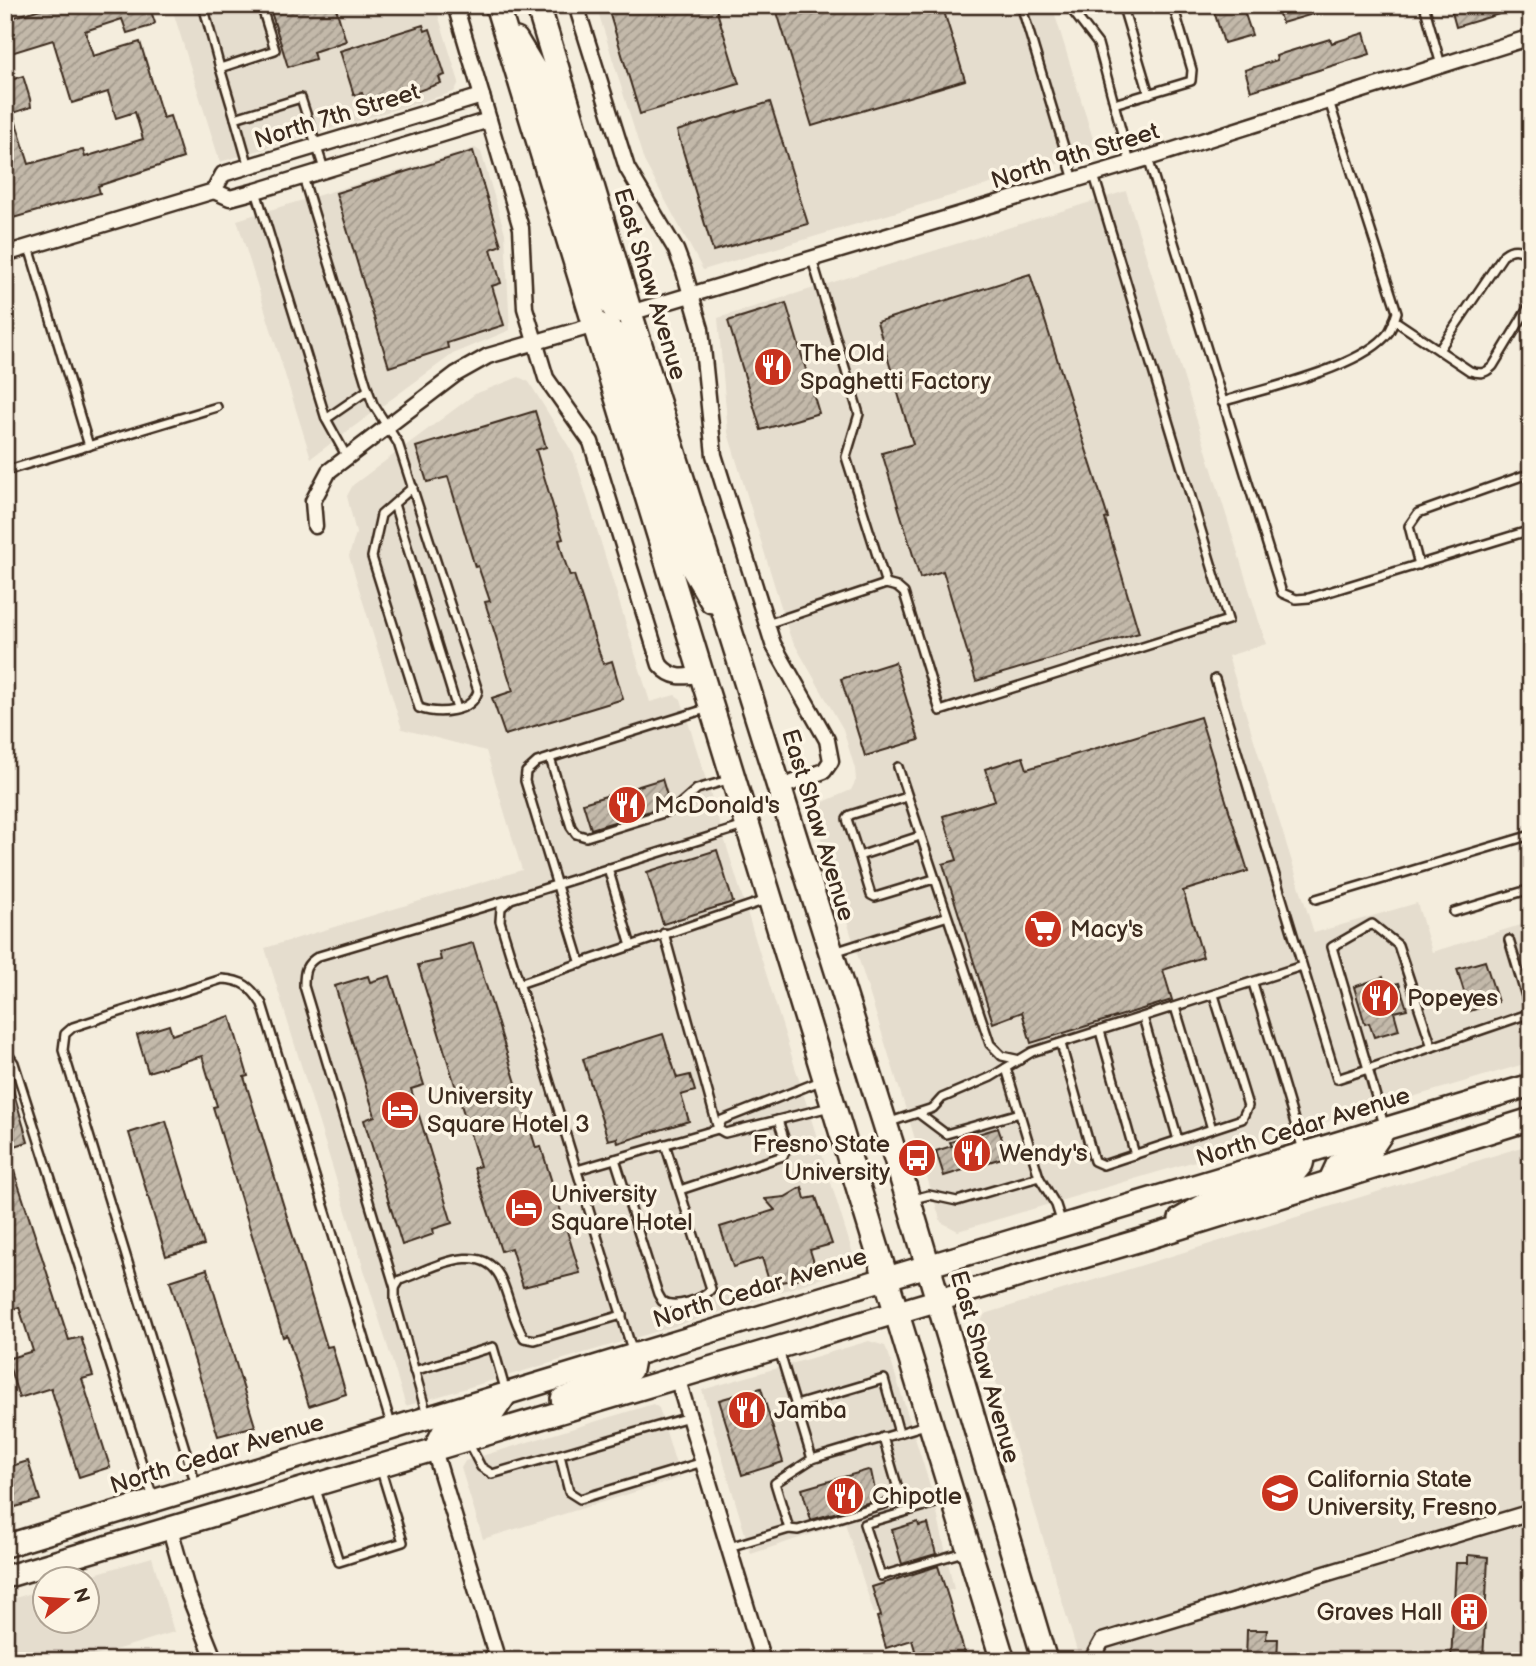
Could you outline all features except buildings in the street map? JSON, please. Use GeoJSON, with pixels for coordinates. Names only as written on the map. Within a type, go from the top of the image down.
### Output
{"type":"FeatureCollection","features":[{"type":"Feature","properties":{"kind":"main road","name":"East Shaw Avenue"},"geometry":{"type":"LineString","coordinates":[[538,5],[630,313],[909,1201],[1045,1661]]}},
{"type":"Feature","properties":{"kind":"main road"},"geometry":{"type":"LineString","coordinates":[[497,8],[539,78],[605,295],[615,309],[630,313]]}},
{"type":"Feature","properties":{"kind":"main road"},"geometry":{"type":"LineString","coordinates":[[497,8],[1003,1661]]}},
{"type":"Feature","properties":{"kind":"main road"},"geometry":{"type":"LineString","coordinates":[[595,325],[607,327],[621,341],[691,565],[732,634]]}},
{"type":"Feature","properties":{"kind":"main road","name":"North Cedar Avenue"},"geometry":{"type":"LineString","coordinates":[[5,1546],[886,1277],[1304,1155],[1531,1085]]}},
{"type":"Feature","properties":{"kind":"main road"},"geometry":{"type":"LineString","coordinates":[[5,1577],[1152,1237],[1531,1119]]}},
{"type":"Feature","properties":{"kind":"main road"},"geometry":{"type":"LineString","coordinates":[[1331,1180],[1337,1165],[1370,1151],[1385,1129]]}},
{"type":"Feature","properties":{"kind":"main road"},"geometry":{"type":"LineString","coordinates":[[1152,1237],[1209,1202],[1294,1174],[1302,1164],[1304,1155]]}},
{"type":"Feature","properties":{"kind":"main road"},"geometry":{"type":"LineString","coordinates":[[491,1433],[570,1395],[623,1377],[631,1370],[634,1354]]}},
{"type":"Feature","properties":{"kind":"main road"},"geometry":{"type":"LineString","coordinates":[[434,1450],[443,1432],[492,1415],[507,1393]]}},
{"type":"Feature","properties":{"kind":"main road"},"geometry":{"type":"LineString","coordinates":[[380,1466],[388,1450],[413,1443],[420,1437],[428,1419]]}},
{"type":"Feature","properties":{"kind":"street"},"geometry":{"type":"LineString","coordinates":[[455,5],[521,228],[525,308],[546,378],[591,442],[660,665],[672,676],[681,678],[703,674]]}},
{"type":"Feature","properties":{"kind":"street"},"geometry":{"type":"LineString","coordinates":[[576,5],[627,168],[676,250],[692,294],[701,329],[714,455],[767,624],[781,662],[821,727],[831,755],[824,771],[779,788]]}},
{"type":"Feature","properties":{"kind":"street","name":"North 9th Street"},"geometry":{"type":"LineString","coordinates":[[630,313],[1130,164],[1531,37]]}},
{"type":"Feature","properties":{"kind":"street","name":"North 7th Street"},"geometry":{"type":"LineString","coordinates":[[214,191],[223,174],[482,96]]}},
{"type":"Feature","properties":{"kind":"street","name":"North 7th Street"},"geometry":{"type":"LineString","coordinates":[[5,254],[214,191],[230,198],[256,191],[489,120]]}},
{"type":"Feature","properties":{"kind":"street"},"geometry":{"type":"LineString","coordinates":[[314,526],[313,501],[329,471],[471,363],[595,325]]}},
{"type":"Feature","properties":{"kind":"street"},"geometry":{"type":"LineString","coordinates":[[677,1377],[763,1661]]}},
{"type":"Feature","properties":{"kind":"street"},"geometry":{"type":"LineString","coordinates":[[434,1450],[498,1661]]}},
{"type":"Feature","properties":{"kind":"street"},"geometry":{"type":"LineString","coordinates":[[1091,1661],[1102,1642],[1531,1512]]}},
{"type":"Feature","properties":{"kind":"street"},"geometry":{"type":"LineString","coordinates":[[170,1529],[189,1596],[215,1661]]}},
{"type":"Feature","properties":{"kind":"lane"},"geometry":{"type":"LineString","coordinates":[[203,5],[248,167]]}},
{"type":"Feature","properties":{"kind":"lane"},"geometry":{"type":"LineString","coordinates":[[220,68],[275,50],[261,5]]}},
{"type":"Feature","properties":{"kind":"lane"},"geometry":{"type":"LineString","coordinates":[[1021,5],[1075,180]]}},
{"type":"Feature","properties":{"kind":"lane"},"geometry":{"type":"LineString","coordinates":[[1068,5],[1098,44],[1130,164]]}},
{"type":"Feature","properties":{"kind":"lane"},"geometry":{"type":"LineString","coordinates":[[1114,104],[1191,81],[1192,70],[1173,5]]}},
{"type":"Feature","properties":{"kind":"lane"},"geometry":{"type":"LineString","coordinates":[[1424,5],[1441,65]]}},
{"type":"Feature","properties":{"kind":"lane"},"geometry":{"type":"LineString","coordinates":[[1125,15],[1149,94]]}},
{"type":"Feature","properties":{"kind":"lane"},"geometry":{"type":"LineString","coordinates":[[235,118],[301,98],[324,169]]}},
{"type":"Feature","properties":{"kind":"lane"},"geometry":{"type":"LineString","coordinates":[[1222,402],[1350,361],[1375,346],[1390,331],[1397,312],[1329,100]]}},
{"type":"Feature","properties":{"kind":"lane"},"geometry":{"type":"LineString","coordinates":[[1148,158],[1282,593],[1296,599],[1309,598],[1531,530]]}},
{"type":"Feature","properties":{"kind":"lane"},"geometry":{"type":"LineString","coordinates":[[767,624],[886,584],[897,587],[904,593],[940,711],[1228,620],[1094,174]]}},
{"type":"Feature","properties":{"kind":"lane"},"geometry":{"type":"LineString","coordinates":[[303,176],[368,390],[373,404],[398,443],[413,487],[478,691],[476,699],[467,707],[439,712],[419,708],[372,557],[381,515],[413,487]]}},
{"type":"Feature","properties":{"kind":"lane"},"geometry":{"type":"LineString","coordinates":[[256,191],[326,419],[347,457]]}},
{"type":"Feature","properties":{"kind":"lane"},"geometry":{"type":"LineString","coordinates":[[29,247],[89,446]]}},
{"type":"Feature","properties":{"kind":"lane"},"geometry":{"type":"LineString","coordinates":[[1439,350],[1504,254],[1510,249],[1518,249],[1531,256]]}},
{"type":"Feature","properties":{"kind":"lane"},"geometry":{"type":"LineString","coordinates":[[812,259],[859,414],[846,457],[886,584]]}},
{"type":"Feature","properties":{"kind":"lane"},"geometry":{"type":"LineString","coordinates":[[1394,320],[1470,371],[1487,372],[1531,303]]}},
{"type":"Feature","properties":{"kind":"lane"},"geometry":{"type":"LineString","coordinates":[[326,419],[368,390]]}},
{"type":"Feature","properties":{"kind":"lane"},"geometry":{"type":"LineString","coordinates":[[5,471],[217,407]]}},
{"type":"Feature","properties":{"kind":"lane"},"geometry":{"type":"LineString","coordinates":[[1419,565],[1409,526],[1418,513],[1522,476],[1531,476]]}},
{"type":"Feature","properties":{"kind":"lane"},"geometry":{"type":"LineString","coordinates":[[394,504],[457,709]]}},
{"type":"Feature","properties":{"kind":"lane"},"geometry":{"type":"LineString","coordinates":[[1214,679],[1337,1079],[1531,1013],[1509,940]]}},
{"type":"Feature","properties":{"kind":"lane"},"geometry":{"type":"LineString","coordinates":[[581,964],[525,781],[530,766],[713,707]]}},
{"type":"Feature","properties":{"kind":"lane"},"geometry":{"type":"LineString","coordinates":[[550,758],[571,827],[576,834],[586,837],[673,810],[697,789],[734,778]]}},
{"type":"Feature","properties":{"kind":"lane"},"geometry":{"type":"LineString","coordinates":[[898,767],[945,917],[989,1044],[1002,1056],[1020,1060]]}},
{"type":"Feature","properties":{"kind":"lane"},"geometry":{"type":"LineString","coordinates":[[907,797],[850,815],[847,819],[871,895],[875,897],[934,879]]}},
{"type":"Feature","properties":{"kind":"lane"},"geometry":{"type":"LineString","coordinates":[[428,1419],[395,1301],[395,1287],[304,986],[304,971],[308,963],[319,956],[749,825]]}},
{"type":"Feature","properties":{"kind":"lane"},"geometry":{"type":"LineString","coordinates":[[1316,899],[1531,835]]}},
{"type":"Feature","properties":{"kind":"lane"},"geometry":{"type":"LineString","coordinates":[[859,856],[920,836]]}},
{"type":"Feature","properties":{"kind":"lane"},"geometry":{"type":"LineString","coordinates":[[608,868],[631,946]]}},
{"type":"Feature","properties":{"kind":"lane"},"geometry":{"type":"LineString","coordinates":[[1454,912],[1531,889]]}},
{"type":"Feature","properties":{"kind":"lane"},"geometry":{"type":"LineString","coordinates":[[511,899],[501,908],[500,921],[634,1354]]}},
{"type":"Feature","properties":{"kind":"lane"},"geometry":{"type":"LineString","coordinates":[[519,984],[770,899]]}},
{"type":"Feature","properties":{"kind":"lane"},"geometry":{"type":"LineString","coordinates":[[830,954],[945,917]]}},
{"type":"Feature","properties":{"kind":"lane"},"geometry":{"type":"LineString","coordinates":[[1385,1129],[1332,947],[1373,924],[1398,945],[1432,1047]]}},
{"type":"Feature","properties":{"kind":"lane"},"geometry":{"type":"LineString","coordinates":[[664,933],[718,1129],[725,1133],[834,1105]]}},
{"type":"Feature","properties":{"kind":"lane"},"geometry":{"type":"LineString","coordinates":[[883,1124],[933,1108],[955,1091],[1060,1044],[1303,966]]}},
{"type":"Feature","properties":{"kind":"lane"},"geometry":{"type":"LineString","coordinates":[[197,1487],[63,1050],[65,1034],[73,1027],[222,979],[237,979],[252,988],[262,1004],[392,1428]]}},
{"type":"Feature","properties":{"kind":"lane"},"geometry":{"type":"LineString","coordinates":[[1253,983],[1304,1155]]}},
{"type":"Feature","properties":{"kind":"lane"},"geometry":{"type":"LineString","coordinates":[[1060,1044],[1094,1161],[1103,1165],[1135,1155],[1242,1119],[1248,1106],[1214,995]]}},
{"type":"Feature","properties":{"kind":"lane"},"geometry":{"type":"LineString","coordinates":[[1175,1007],[1212,1129]]}},
{"type":"Feature","properties":{"kind":"lane"},"geometry":{"type":"LineString","coordinates":[[1143,1017],[1178,1140]]}},
{"type":"Feature","properties":{"kind":"lane"},"geometry":{"type":"LineString","coordinates":[[1100,1031],[1135,1155]]}},
{"type":"Feature","properties":{"kind":"lane"},"geometry":{"type":"LineString","coordinates":[[5,1050],[14,1063],[154,1500]]}},
{"type":"Feature","properties":{"kind":"lane"},"geometry":{"type":"LineString","coordinates":[[1006,1068],[1039,1177],[1056,1205],[1062,1225]]}},
{"type":"Feature","properties":{"kind":"lane"},"geometry":{"type":"LineString","coordinates":[[718,1129],[722,1120],[827,1079]]}},
{"type":"Feature","properties":{"kind":"lane"},"geometry":{"type":"LineString","coordinates":[[918,1113],[946,1134],[1020,1113]]}},
{"type":"Feature","properties":{"kind":"lane"},"geometry":{"type":"LineString","coordinates":[[680,1190],[783,1156],[787,1147],[778,1120]]}},
{"type":"Feature","properties":{"kind":"lane"},"geometry":{"type":"LineString","coordinates":[[577,1170],[718,1129]]}},
{"type":"Feature","properties":{"kind":"lane"},"geometry":{"type":"LineString","coordinates":[[615,1159],[658,1294],[668,1305],[702,1297],[711,1289],[665,1144]]}},
{"type":"Feature","properties":{"kind":"lane"},"geometry":{"type":"LineString","coordinates":[[909,1201],[929,1195],[957,1201],[1039,1177]]}},
{"type":"Feature","properties":{"kind":"lane"},"geometry":{"type":"LineString","coordinates":[[395,1287],[400,1280],[469,1256],[482,1258],[494,1267],[524,1338],[535,1340],[621,1315]]}},
{"type":"Feature","properties":{"kind":"lane"},"geometry":{"type":"LineString","coordinates":[[414,1371],[493,1347],[507,1393]]}},
{"type":"Feature","properties":{"kind":"lane"},"geometry":{"type":"LineString","coordinates":[[778,1347],[812,1459]]}},
{"type":"Feature","properties":{"kind":"lane"},"geometry":{"type":"LineString","coordinates":[[796,1405],[884,1379],[900,1433]]}},
{"type":"Feature","properties":{"kind":"lane"},"geometry":{"type":"LineString","coordinates":[[468,1440],[481,1467],[492,1474],[690,1417]]}},
{"type":"Feature","properties":{"kind":"lane"},"geometry":{"type":"LineString","coordinates":[[789,1529],[775,1483],[812,1459],[930,1424]]}},
{"type":"Feature","properties":{"kind":"lane"},"geometry":{"type":"LineString","coordinates":[[729,1547],[789,1529],[799,1530],[901,1499],[883,1437]]}},
{"type":"Feature","properties":{"kind":"lane"},"geometry":{"type":"LineString","coordinates":[[559,1455],[569,1492],[580,1499],[703,1462]]}},
{"type":"Feature","properties":{"kind":"lane"},"geometry":{"type":"LineString","coordinates":[[314,1486],[338,1562],[403,1542],[380,1466]]}},
{"type":"Feature","properties":{"kind":"lane"},"geometry":{"type":"LineString","coordinates":[[953,1497],[864,1524],[881,1576],[969,1551]]}},
{"type":"Feature","properties":{"kind":"shaded area"},"geometry":{"type":"Polygon","coordinates":[[[171,5],[435,5],[459,82],[454,92],[220,162],[171,5]]]}},
{"type":"Feature","properties":{"kind":"shaded area"},"geometry":{"type":"Polygon","coordinates":[[[596,5],[1052,5],[1097,152],[703,270],[644,161],[596,5]]]}},
{"type":"Feature","properties":{"kind":"shaded area"},"geometry":{"type":"Polygon","coordinates":[[[475,148],[481,152],[505,233],[510,330],[453,354],[311,458],[237,220],[475,148]]]}},
{"type":"Feature","properties":{"kind":"shaded area"},"geometry":{"type":"Polygon","coordinates":[[[1126,191],[1266,644],[1228,656],[1314,933],[1417,903],[1432,952],[1527,923],[1531,935],[1531,1062],[958,1231],[941,1222],[814,816],[819,804],[851,790],[856,780],[855,769],[843,729],[790,636],[728,433],[718,318],[1126,191]]]}},
{"type":"Feature","properties":{"kind":"shaded area"},"geometry":{"type":"Polygon","coordinates":[[[519,377],[529,382],[574,455],[650,702],[675,695],[681,699],[853,1254],[843,1271],[702,1318],[406,1406],[265,948],[522,870],[486,751],[402,729],[349,556],[356,533],[347,496],[353,485],[475,394],[519,377]]]}},
{"type":"Feature","properties":{"kind":"shaded area","name":"California State University, Fresno"},"geometry":{"type":"Polygon","coordinates":[[[1531,1144],[1531,1661],[1080,1661],[979,1325],[985,1314],[1531,1144]]]}},
{"type":"Feature","properties":{"kind":"shaded area"},"geometry":{"type":"Polygon","coordinates":[[[869,1341],[885,1346],[889,1355],[933,1495],[954,1589],[874,1614],[845,1523],[751,1554],[702,1390],[869,1341]]]}},
{"type":"Feature","properties":{"kind":"shaded area"},"geometry":{"type":"Polygon","coordinates":[[[653,1404],[659,1408],[680,1478],[483,1539],[461,1468],[465,1461],[653,1404]]]}},
{"type":"Feature","properties":{"kind":"shaded area"},"geometry":{"type":"Polygon","coordinates":[[[152,1557],[174,1632],[79,1661],[5,1661],[5,1601],[32,1593],[32,1634],[102,1634],[102,1572],[152,1557]]]}},
{"type":"Feature","properties":{"kind":"place","name":"The Old Spaghetti Factory"},"geometry":{"type":"Point","coordinates":[773,367]}},
{"type":"Feature","properties":{"kind":"place","name":"McDonald's"},"geometry":{"type":"Point","coordinates":[627,805]}},
{"type":"Feature","properties":{"kind":"place","name":"Macy's"},"geometry":{"type":"Point","coordinates":[1043,929]}},
{"type":"Feature","properties":{"kind":"place","name":"Popeyes"},"geometry":{"type":"Point","coordinates":[1380,998]}},
{"type":"Feature","properties":{"kind":"place","name":"University Square Hotel 3"},"geometry":{"type":"Point","coordinates":[400,1110]}},
{"type":"Feature","properties":{"kind":"place","name":"Wendy's"},"geometry":{"type":"Point","coordinates":[972,1153]}},
{"type":"Feature","properties":{"kind":"place","name":"Fresno State University"},"geometry":{"type":"Point","coordinates":[917,1158]}},
{"type":"Feature","properties":{"kind":"place","name":"University Square Hotel"},"geometry":{"type":"Point","coordinates":[524,1208]}},
{"type":"Feature","properties":{"kind":"place","name":"Jamba"},"geometry":{"type":"Point","coordinates":[747,1410]}},
{"type":"Feature","properties":{"kind":"place","name":"California State University, Fresno"},"geometry":{"type":"Point","coordinates":[1280,1493]}},
{"type":"Feature","properties":{"kind":"place","name":"Chipotle"},"geometry":{"type":"Point","coordinates":[845,1496]}},
{"type":"Feature","properties":{"kind":"place","name":"Graves Hall"},"geometry":{"type":"Point","coordinates":[1469,1612]}}]}
